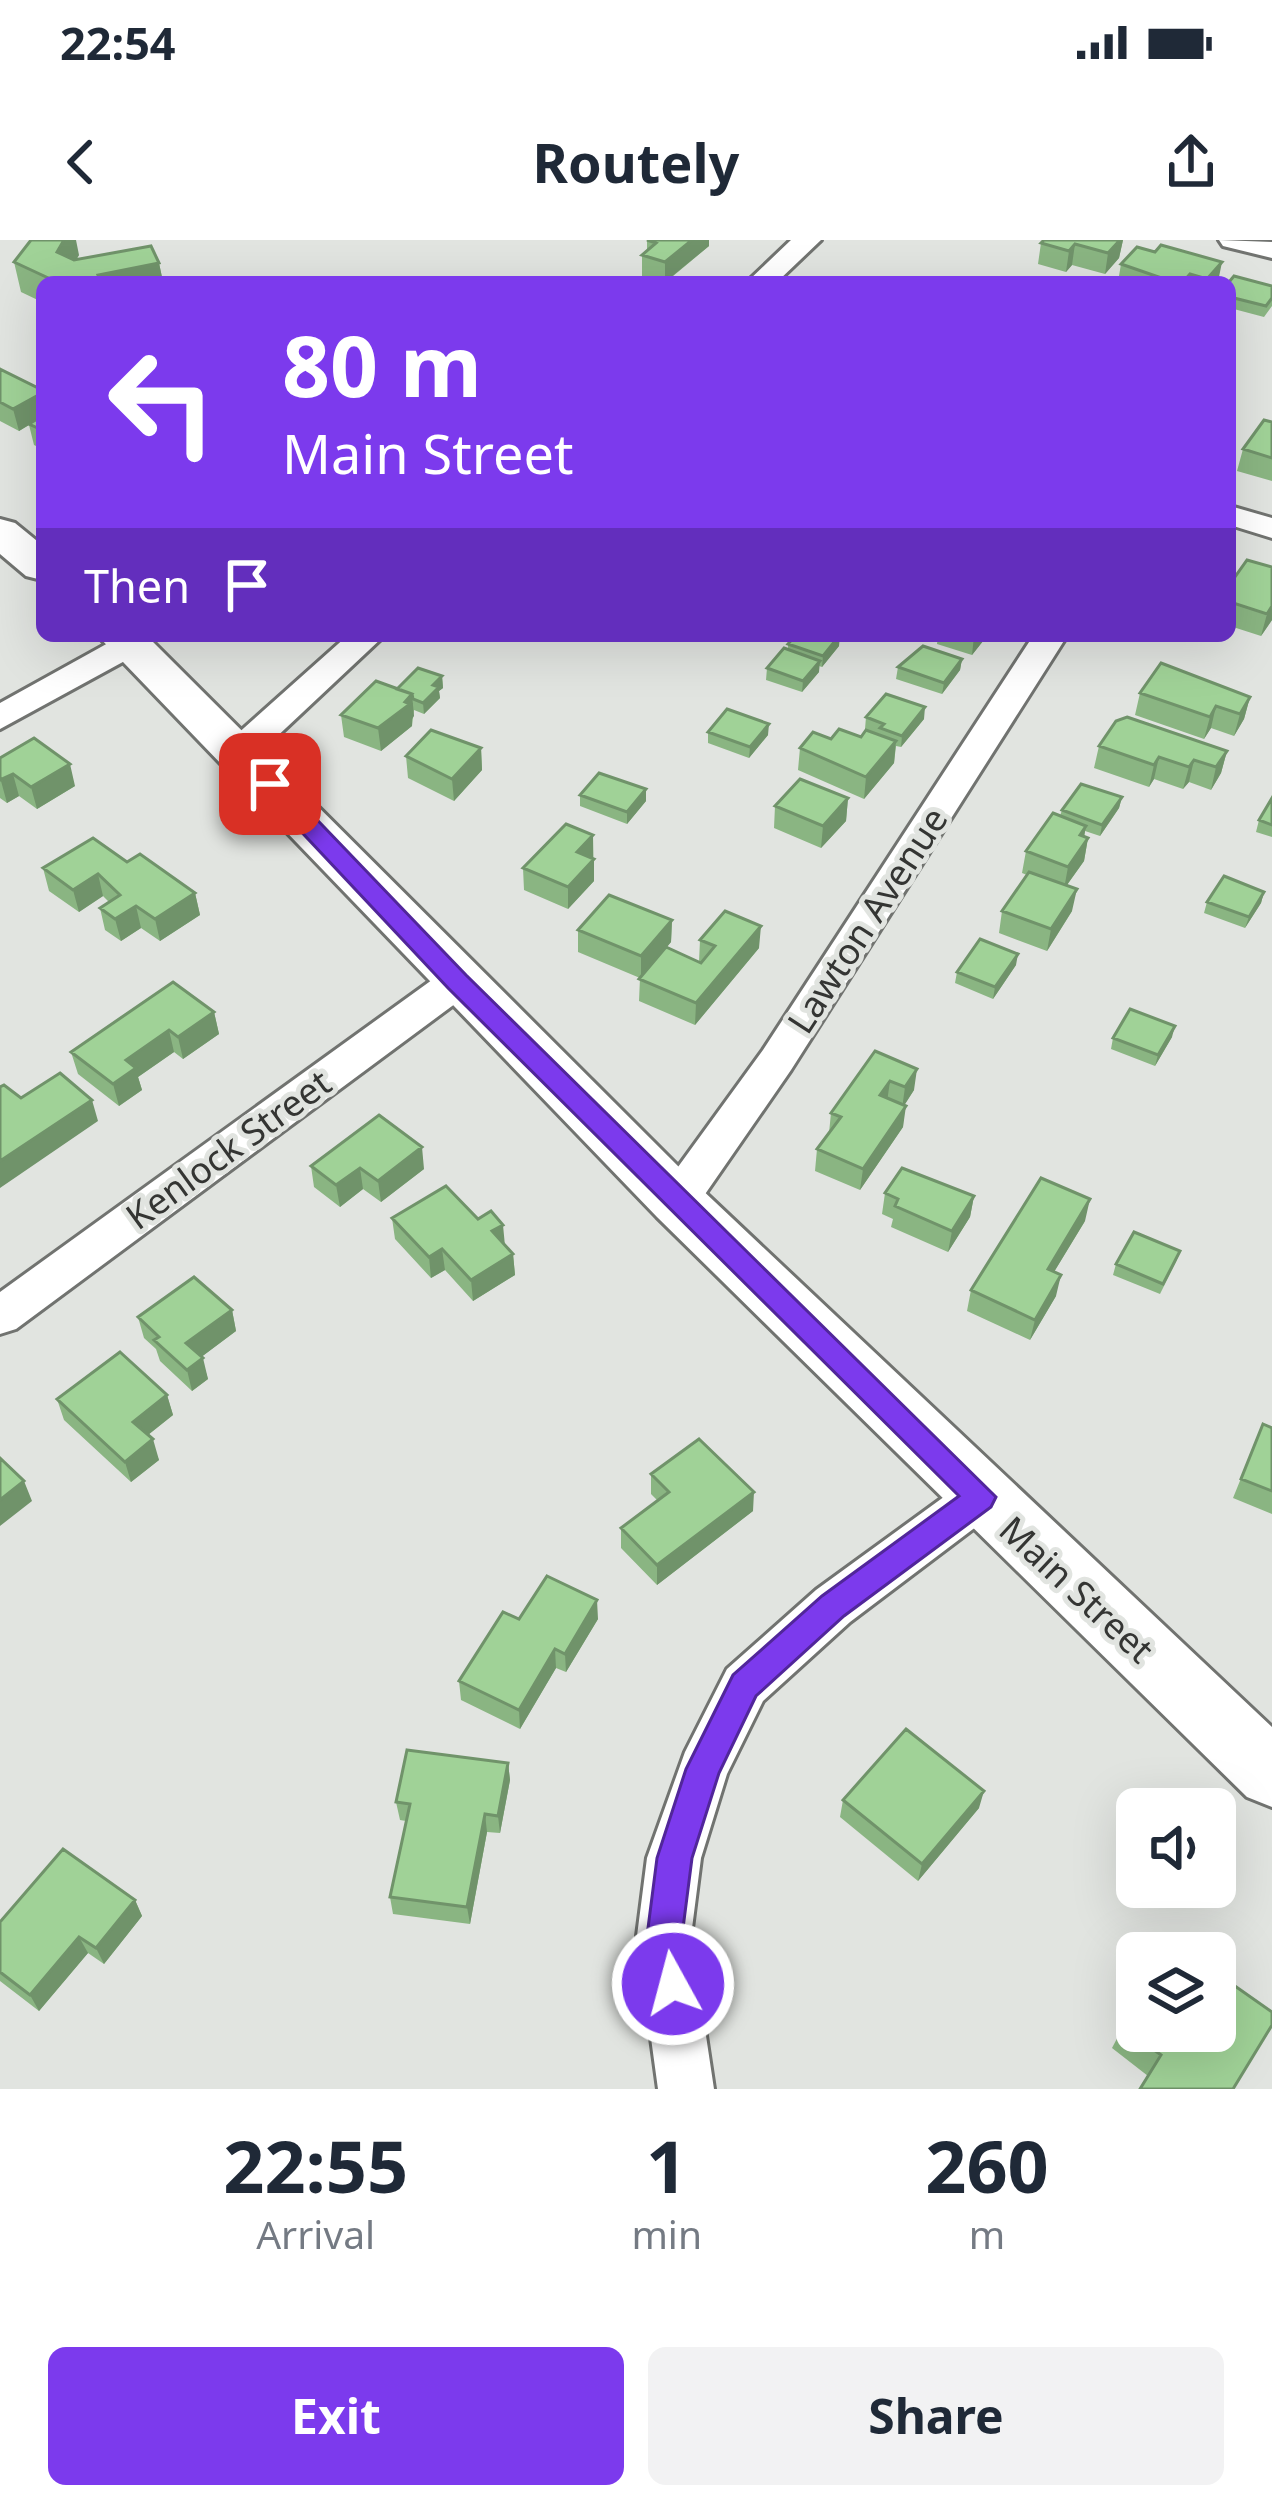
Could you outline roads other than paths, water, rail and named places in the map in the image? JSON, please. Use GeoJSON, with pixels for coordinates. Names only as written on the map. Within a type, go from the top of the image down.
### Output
{"type":"FeatureCollection","features":[{"type":"Feature","properties":{"kind":"main road"},"geometry":{"type":"LineString","coordinates":[[0,532],[36,562]]}},
{"type":"Feature","properties":{"kind":"main road","name":"Main Street"},"geometry":{"type":"LineString","coordinates":[[128,642],[677,1201],[1272,1774]]}},
{"type":"Feature","properties":{"kind":"street"},"geometry":{"type":"LineString","coordinates":[[768,276],[807,240]]}},
{"type":"Feature","properties":{"kind":"street"},"geometry":{"type":"LineString","coordinates":[[1233,240],[1272,250]]}},
{"type":"Feature","properties":{"kind":"street"},"geometry":{"type":"LineString","coordinates":[[1236,517],[1272,528]]}},
{"type":"Feature","properties":{"kind":"street"},"geometry":{"type":"LineString","coordinates":[[0,718],[123,642]]}},
{"type":"Feature","properties":{"kind":"street"},"geometry":{"type":"LineString","coordinates":[[239,752],[360,642]]}},
{"type":"Feature","properties":{"kind":"street","name":"Lawton Avenue"},"geometry":{"type":"LineString","coordinates":[[677,1201],[777,1060],[1046,642]]}},
{"type":"Feature","properties":{"kind":"street","name":"Kenlock Street"},"geometry":{"type":"LineString","coordinates":[[0,1316],[457,982]]}},
{"type":"Feature","properties":{"kind":"street"},"geometry":{"type":"LineString","coordinates":[[686,2089],[664,1936],[674,1858],[703,1769],[734,1706],[745,1685],[817,1619],[980,1497]]}}]}
